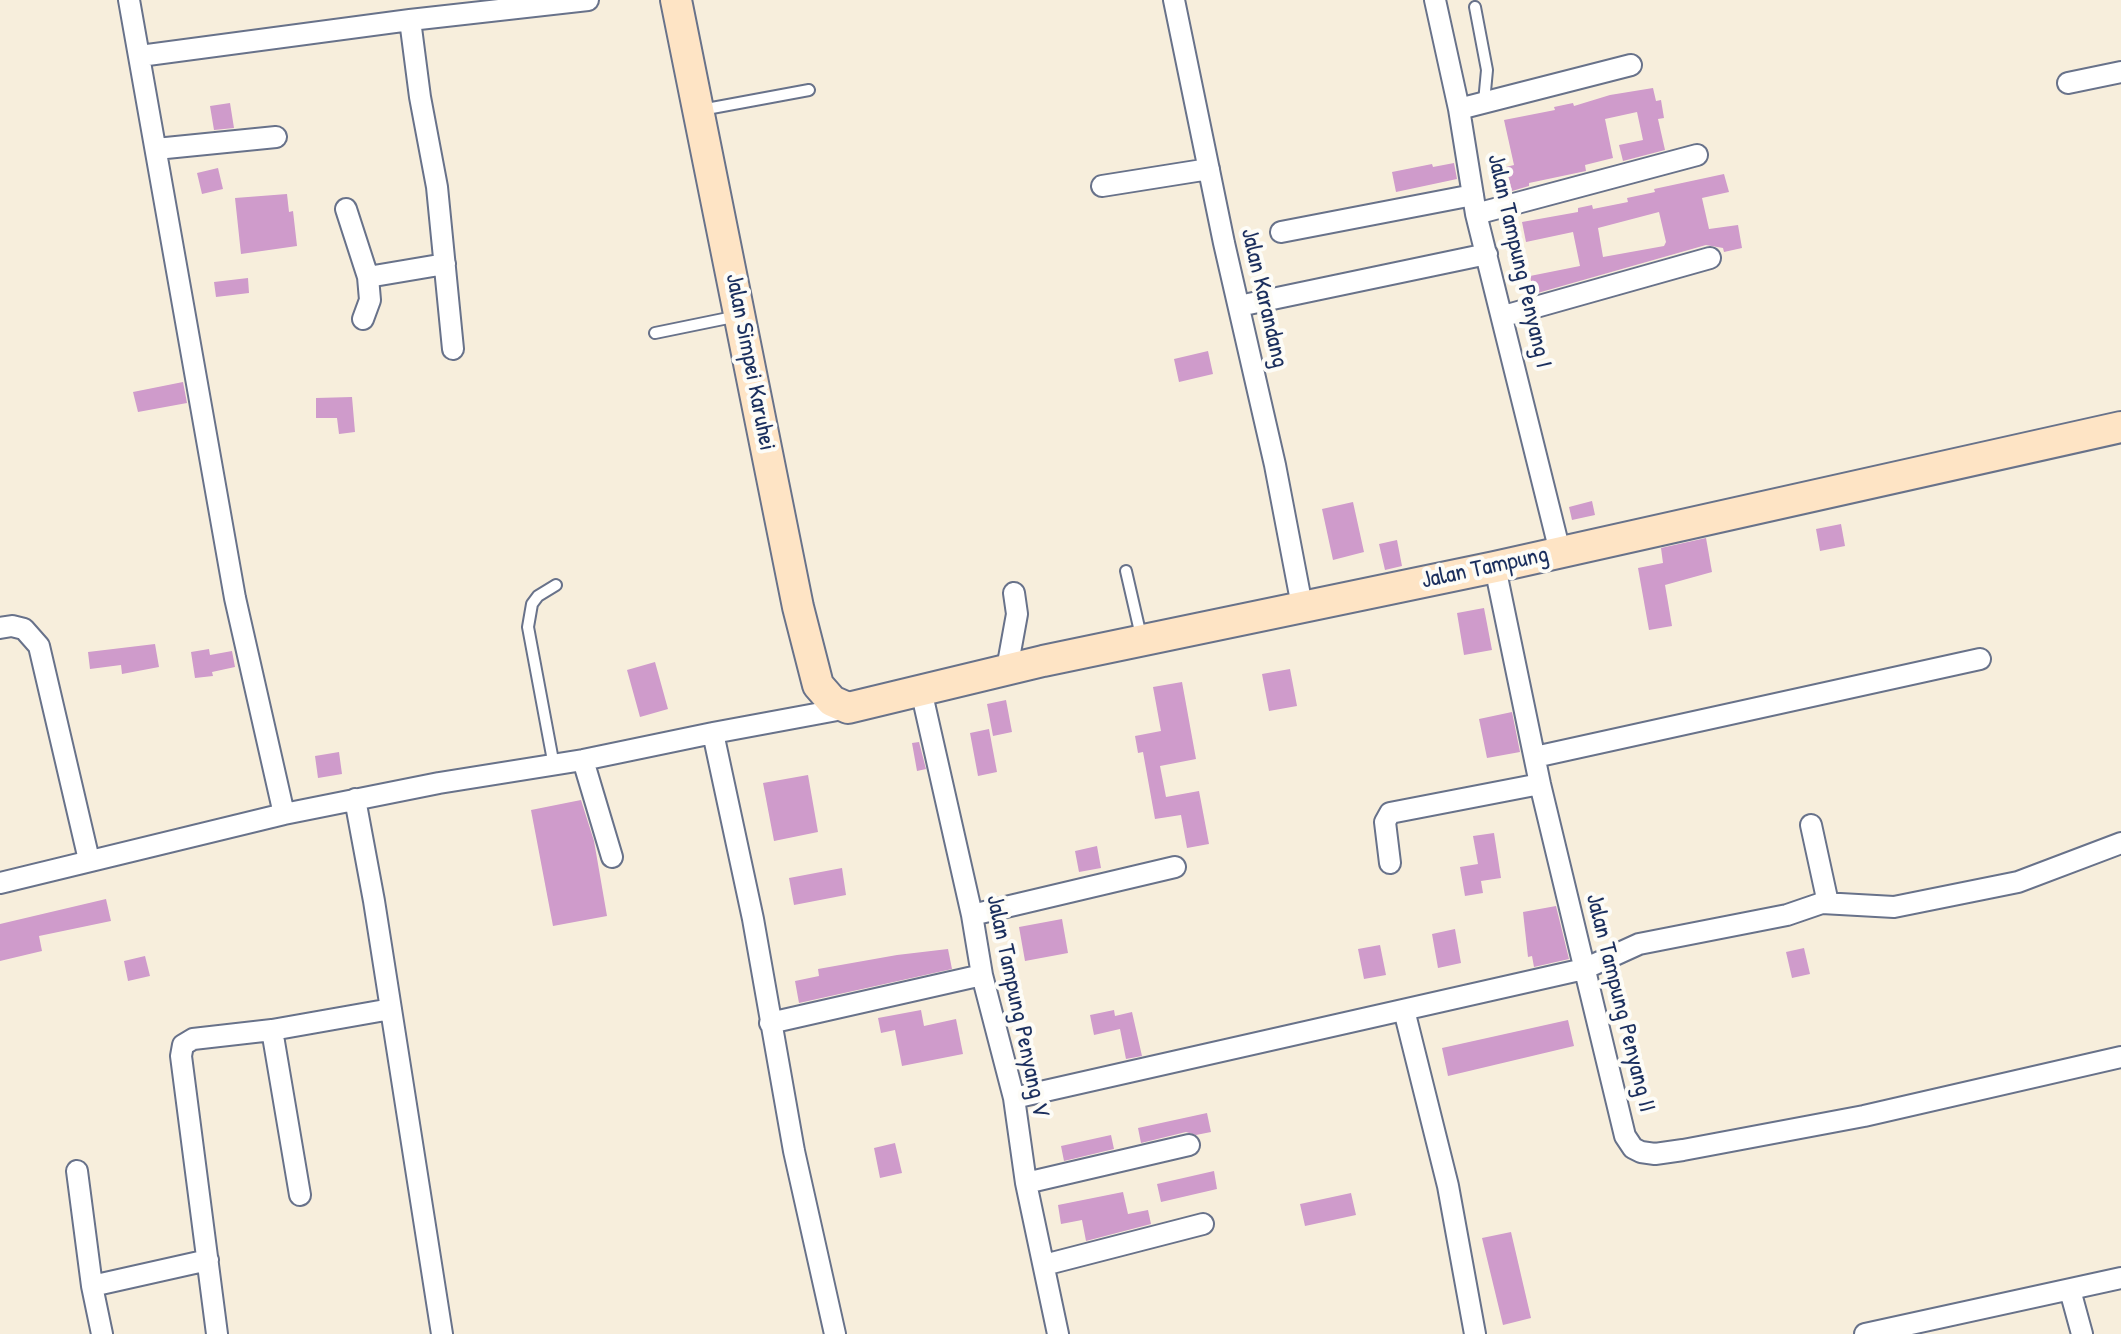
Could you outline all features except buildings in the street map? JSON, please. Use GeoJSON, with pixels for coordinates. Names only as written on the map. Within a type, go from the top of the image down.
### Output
{"type":"FeatureCollection","features":[{"type":"Feature","properties":{"kind":"main road","name":"Jalan Simpei Karuhei"},"geometry":{"type":"LineString","coordinates":[[676,0],[813,670],[823,694],[848,708]]}},
{"type":"Feature","properties":{"kind":"main road","name":"Jalan Tampung"},"geometry":{"type":"LineString","coordinates":[[848,708],[1007,669],[1495,567],[2121,427]]}},
{"type":"Feature","properties":{"kind":"street"},"geometry":{"type":"LineString","coordinates":[[129,0],[235,598],[284,814]]}},
{"type":"Feature","properties":{"kind":"street"},"geometry":{"type":"LineString","coordinates":[[140,56],[588,0]]}},
{"type":"Feature","properties":{"kind":"street","name":"Jalan Karandang"},"geometry":{"type":"LineString","coordinates":[[1174,0],[1275,465],[1302,606]]}},
{"type":"Feature","properties":{"kind":"street"},"geometry":{"type":"LineString","coordinates":[[1435,0],[1459,109],[1631,65]]}},
{"type":"Feature","properties":{"kind":"street"},"geometry":{"type":"LineString","coordinates":[[410,20],[420,97],[437,187],[453,349]]}},
{"type":"Feature","properties":{"kind":"street"},"geometry":{"type":"LineString","coordinates":[[2068,83],[2121,72]]}},
{"type":"Feature","properties":{"kind":"street","name":"Jalan Tampung Penyang I"},"geometry":{"type":"LineString","coordinates":[[1459,109],[1475,204],[1560,552]]}},
{"type":"Feature","properties":{"kind":"street"},"geometry":{"type":"LineString","coordinates":[[156,149],[276,137]]}},
{"type":"Feature","properties":{"kind":"street"},"geometry":{"type":"LineString","coordinates":[[1281,232],[1475,204],[1697,155]]}},
{"type":"Feature","properties":{"kind":"street"},"geometry":{"type":"LineString","coordinates":[[1102,186],[1209,169]]}},
{"type":"Feature","properties":{"kind":"street"},"geometry":{"type":"LineString","coordinates":[[346,209],[368,277],[370,300],[363,319]]}},
{"type":"Feature","properties":{"kind":"street"},"geometry":{"type":"LineString","coordinates":[[1239,306],[1487,254]]}},
{"type":"Feature","properties":{"kind":"street"},"geometry":{"type":"LineString","coordinates":[[1504,316],[1710,258]]}},
{"type":"Feature","properties":{"kind":"street"},"geometry":{"type":"LineString","coordinates":[[368,277],[445,264]]}},
{"type":"Feature","properties":{"kind":"street","name":"Jalan Tampung Penyang II"},"geometry":{"type":"LineString","coordinates":[[1495,567],[1540,784],[1625,1136],[1633,1148],[1655,1154],[1683,1150],[1864,1116],[2121,1057]]}},
{"type":"Feature","properties":{"kind":"street"},"geometry":{"type":"LineString","coordinates":[[1007,669],[1017,614],[1014,593]]}},
{"type":"Feature","properties":{"kind":"street"},"geometry":{"type":"LineString","coordinates":[[0,628],[12,626],[24,629],[39,646],[89,860]]}},
{"type":"Feature","properties":{"kind":"street"},"geometry":{"type":"LineString","coordinates":[[1535,757],[1980,659]]}},
{"type":"Feature","properties":{"kind":"street","name":"Jalan Tampung Penyang V"},"geometry":{"type":"LineString","coordinates":[[921,690],[972,915],[982,975],[1014,1098],[1026,1183],[1058,1334]]}},
{"type":"Feature","properties":{"kind":"street"},"geometry":{"type":"LineString","coordinates":[[0,883],[355,799],[554,766],[848,708]]}},
{"type":"Feature","properties":{"kind":"street"},"geometry":{"type":"LineString","coordinates":[[713,733],[753,919],[794,1151],[835,1334]]}},
{"type":"Feature","properties":{"kind":"street"},"geometry":{"type":"LineString","coordinates":[[583,760],[612,857]]}},
{"type":"Feature","properties":{"kind":"street"},"geometry":{"type":"LineString","coordinates":[[1390,863],[1385,822],[1390,813],[1540,784]]}},
{"type":"Feature","properties":{"kind":"street"},"geometry":{"type":"LineString","coordinates":[[355,799],[442,1334]]}},
{"type":"Feature","properties":{"kind":"street"},"geometry":{"type":"LineString","coordinates":[[1811,825],[1828,903]]}},
{"type":"Feature","properties":{"kind":"street"},"geometry":{"type":"LineString","coordinates":[[1014,1098],[1584,969],[1639,944],[1787,915],[1828,903],[1894,907],[2018,882],[2121,843]]}},
{"type":"Feature","properties":{"kind":"street"},"geometry":{"type":"LineString","coordinates":[[972,915],[1175,867]]}},
{"type":"Feature","properties":{"kind":"street"},"geometry":{"type":"LineString","coordinates":[[770,1023],[982,975]]}},
{"type":"Feature","properties":{"kind":"street"},"geometry":{"type":"LineString","coordinates":[[217,1334],[182,1065],[183,1045],[193,1039],[272,1030],[391,1009]]}},
{"type":"Feature","properties":{"kind":"street"},"geometry":{"type":"LineString","coordinates":[[1404,1010],[1448,1186],[1475,1334]]}},
{"type":"Feature","properties":{"kind":"street"},"geometry":{"type":"LineString","coordinates":[[272,1030],[300,1195]]}},
{"type":"Feature","properties":{"kind":"street"},"geometry":{"type":"LineString","coordinates":[[1026,1183],[1189,1145]]}},
{"type":"Feature","properties":{"kind":"street"},"geometry":{"type":"LineString","coordinates":[[77,1171],[92,1286],[102,1334]]}},
{"type":"Feature","properties":{"kind":"street"},"geometry":{"type":"LineString","coordinates":[[1044,1265],[1203,1224]]}},
{"type":"Feature","properties":{"kind":"street"},"geometry":{"type":"LineString","coordinates":[[92,1286],[208,1260]]}},
{"type":"Feature","properties":{"kind":"street"},"geometry":{"type":"LineString","coordinates":[[1865,1334],[1891,1332],[1928,1319],[2121,1278]]}},
{"type":"Feature","properties":{"kind":"street"},"geometry":{"type":"LineString","coordinates":[[2070,1290],[2082,1334]]}},
{"type":"Feature","properties":{"kind":"lane"},"geometry":{"type":"LineString","coordinates":[[1475,7],[1487,70],[1484,102]]}},
{"type":"Feature","properties":{"kind":"lane"},"geometry":{"type":"LineString","coordinates":[[699,110],[809,90]]}},
{"type":"Feature","properties":{"kind":"lane"},"geometry":{"type":"LineString","coordinates":[[655,333],[740,316]]}},
{"type":"Feature","properties":{"kind":"lane"},"geometry":{"type":"LineString","coordinates":[[1126,571],[1143,640]]}},
{"type":"Feature","properties":{"kind":"lane"},"geometry":{"type":"LineString","coordinates":[[554,766],[528,627],[532,604],[538,596],[556,585]]}}]}
